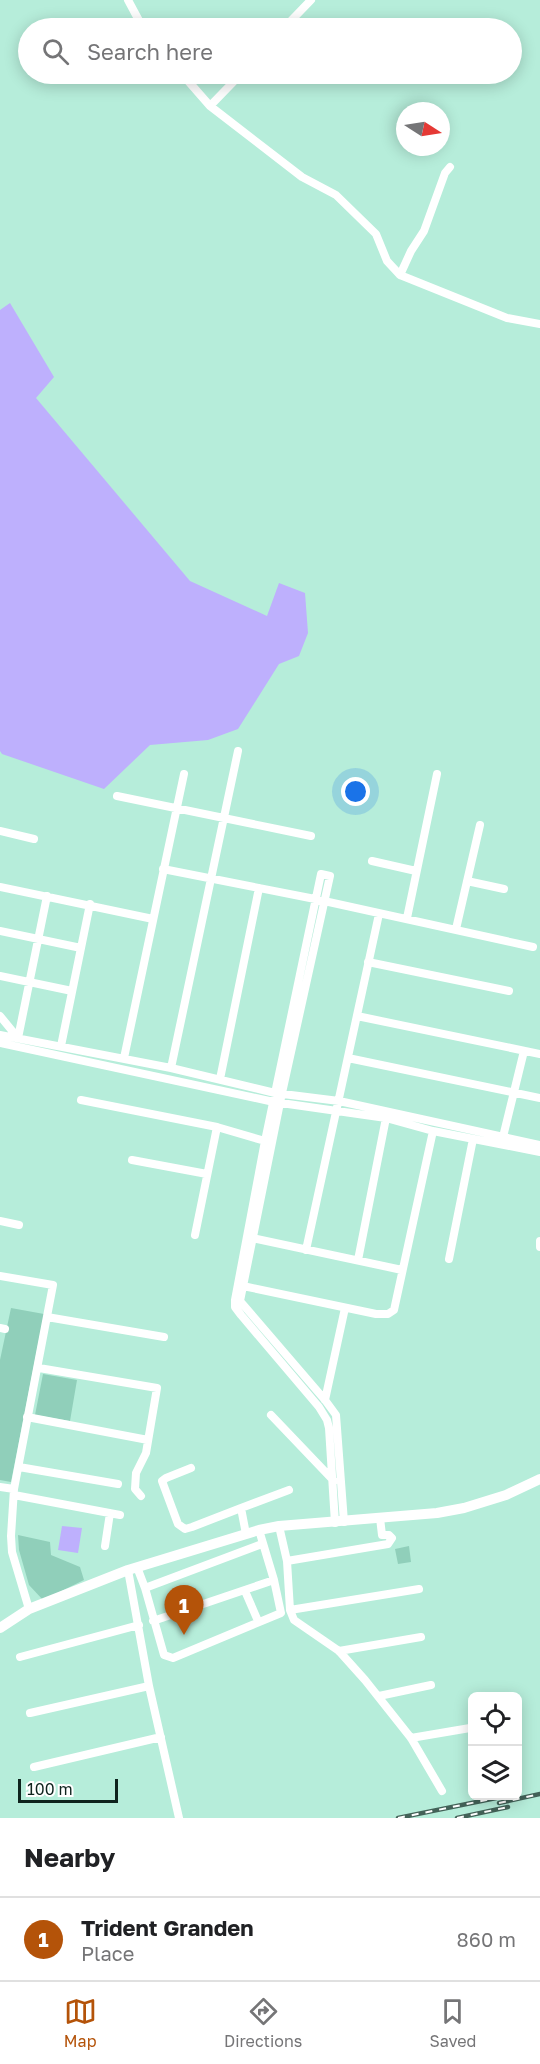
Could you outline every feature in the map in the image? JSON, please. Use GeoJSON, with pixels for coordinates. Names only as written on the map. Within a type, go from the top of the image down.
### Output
{"type":"FeatureCollection","features":[{"type":"Feature","properties":{"kind":"main road"},"geometry":{"type":"LineString","coordinates":[[0,1628],[29,1609],[133,1569],[259,1530],[279,1526],[414,1516],[464,1508],[506,1495],[540,1479]]}},
{"type":"Feature","properties":{"kind":"street"},"geometry":{"type":"LineString","coordinates":[[128,0],[138,18]]}},
{"type":"Feature","properties":{"kind":"street"},"geometry":{"type":"LineString","coordinates":[[293,18],[308,1]]}},
{"type":"Feature","properties":{"kind":"street"},"geometry":{"type":"LineString","coordinates":[[191,84],[210,106],[302,177],[336,195],[376,234],[387,261],[400,275],[507,318],[540,324]]}},
{"type":"Feature","properties":{"kind":"street"},"geometry":{"type":"LineString","coordinates":[[210,106],[231,84]]}},
{"type":"Feature","properties":{"kind":"street"},"geometry":{"type":"LineString","coordinates":[[400,275],[411,251],[424,231],[445,173],[450,167]]}},
{"type":"Feature","properties":{"kind":"street"},"geometry":{"type":"LineString","coordinates":[[171,1068],[238,751]]}},
{"type":"Feature","properties":{"kind":"street"},"geometry":{"type":"LineString","coordinates":[[124,1058],[184,774]]}},
{"type":"Feature","properties":{"kind":"street"},"geometry":{"type":"LineString","coordinates":[[407,918],[437,774]]}},
{"type":"Feature","properties":{"kind":"street"},"geometry":{"type":"LineString","coordinates":[[117,796],[310,836]]}},
{"type":"Feature","properties":{"kind":"street"},"geometry":{"type":"LineString","coordinates":[[456,929],[480,825]]}},
{"type":"Feature","properties":{"kind":"street"},"geometry":{"type":"LineString","coordinates":[[0,831],[34,839]]}},
{"type":"Feature","properties":{"kind":"street"},"geometry":{"type":"LineString","coordinates":[[372,861],[416,871]]}},
{"type":"Feature","properties":{"kind":"street"},"geometry":{"type":"LineString","coordinates":[[164,869],[407,918],[533,947]]}},
{"type":"Feature","properties":{"kind":"street"},"geometry":{"type":"LineString","coordinates":[[340,1522],[327,1420],[319,1407],[235,1307],[265,1141],[277,1098],[330,876],[321,874],[277,1098],[240,1301],[336,1415],[340,1522]]}},
{"type":"Feature","properties":{"kind":"street"},"geometry":{"type":"LineString","coordinates":[[467,881],[504,889]]}},
{"type":"Feature","properties":{"kind":"street"},"geometry":{"type":"LineString","coordinates":[[0,887],[153,919]]}},
{"type":"Feature","properties":{"kind":"street"},"geometry":{"type":"LineString","coordinates":[[220,1079],[259,888]]}},
{"type":"Feature","properties":{"kind":"street"},"geometry":{"type":"LineString","coordinates":[[18,1038],[47,896]]}},
{"type":"Feature","properties":{"kind":"street"},"geometry":{"type":"LineString","coordinates":[[61,1046],[90,904]]}},
{"type":"Feature","properties":{"kind":"street"},"geometry":{"type":"LineString","coordinates":[[306,1250],[379,914]]}},
{"type":"Feature","properties":{"kind":"street"},"geometry":{"type":"LineString","coordinates":[[0,931],[81,948]]}},
{"type":"Feature","properties":{"kind":"street"},"geometry":{"type":"LineString","coordinates":[[368,962],[509,991]]}},
{"type":"Feature","properties":{"kind":"street"},"geometry":{"type":"LineString","coordinates":[[0,976],[72,991]]}},
{"type":"Feature","properties":{"kind":"street"},"geometry":{"type":"LineString","coordinates":[[0,1016],[18,1038]]}},
{"type":"Feature","properties":{"kind":"street"},"geometry":{"type":"LineString","coordinates":[[357,1016],[540,1054]]}},
{"type":"Feature","properties":{"kind":"street"},"geometry":{"type":"LineString","coordinates":[[0,1035],[220,1079],[277,1098]]}},
{"type":"Feature","properties":{"kind":"street"},"geometry":{"type":"LineString","coordinates":[[0,1043],[277,1098],[338,1106],[502,1141],[540,1152]]}},
{"type":"Feature","properties":{"kind":"street"},"geometry":{"type":"LineString","coordinates":[[502,1141],[524,1051]]}},
{"type":"Feature","properties":{"kind":"street"},"geometry":{"type":"LineString","coordinates":[[348,1058],[540,1098]]}},
{"type":"Feature","properties":{"kind":"street"},"geometry":{"type":"LineString","coordinates":[[81,1100],[217,1127],[265,1141]]}},
{"type":"Feature","properties":{"kind":"street"},"geometry":{"type":"LineString","coordinates":[[338,1106],[473,1139],[540,1145]]}},
{"type":"Feature","properties":{"kind":"street"},"geometry":{"type":"LineString","coordinates":[[358,1260],[386,1119]]}},
{"type":"Feature","properties":{"kind":"street"},"geometry":{"type":"LineString","coordinates":[[195,1235],[217,1127]]}},
{"type":"Feature","properties":{"kind":"street"},"geometry":{"type":"LineString","coordinates":[[243,1286],[376,1314],[388,1314],[394,1310],[433,1131]]}},
{"type":"Feature","properties":{"kind":"street"},"geometry":{"type":"LineString","coordinates":[[449,1259],[473,1139]]}},
{"type":"Feature","properties":{"kind":"street"},"geometry":{"type":"LineString","coordinates":[[132,1160],[207,1174]]}},
{"type":"Feature","properties":{"kind":"street"},"geometry":{"type":"LineString","coordinates":[[0,1221],[19,1225]]}},
{"type":"Feature","properties":{"kind":"street"},"geometry":{"type":"LineString","coordinates":[[252,1238],[402,1270]]}},
{"type":"Feature","properties":{"kind":"street"},"geometry":{"type":"LineString","coordinates":[[540,1241],[540,1247]]}},
{"type":"Feature","properties":{"kind":"street"},"geometry":{"type":"LineString","coordinates":[[0,1276],[53,1286],[14,1492],[12,1552],[29,1609]]}},
{"type":"Feature","properties":{"kind":"street"},"geometry":{"type":"LineString","coordinates":[[325,1400],[345,1308]]}},
{"type":"Feature","properties":{"kind":"street"},"geometry":{"type":"LineString","coordinates":[[47,1317],[164,1337]]}},
{"type":"Feature","properties":{"kind":"street"},"geometry":{"type":"LineString","coordinates":[[39,1368],[156,1388],[146,1453],[136,1473],[135,1490],[141,1496]]}},
{"type":"Feature","properties":{"kind":"street"},"geometry":{"type":"LineString","coordinates":[[271,1414],[334,1481]]}},
{"type":"Feature","properties":{"kind":"street"},"geometry":{"type":"LineString","coordinates":[[27,1417],[148,1440]]}},
{"type":"Feature","properties":{"kind":"street"},"geometry":{"type":"LineString","coordinates":[[19,1467],[118,1484]]}},
{"type":"Feature","properties":{"kind":"street"},"geometry":{"type":"LineString","coordinates":[[191,1468],[162,1481],[178,1524],[182,1528],[192,1527],[289,1490]]}},
{"type":"Feature","properties":{"kind":"street"},"geometry":{"type":"LineString","coordinates":[[0,1487],[120,1515]]}},
{"type":"Feature","properties":{"kind":"street"},"geometry":{"type":"LineString","coordinates":[[241,1508],[246,1534]]}},
{"type":"Feature","properties":{"kind":"street"},"geometry":{"type":"LineString","coordinates":[[105,1546],[110,1513]]}},
{"type":"Feature","properties":{"kind":"street"},"geometry":{"type":"LineString","coordinates":[[286,1561],[388,1544],[391,1536],[382,1535],[380,1518]]}},
{"type":"Feature","properties":{"kind":"street"},"geometry":{"type":"LineString","coordinates":[[279,1526],[286,1561],[290,1610],[296,1622],[339,1651],[379,1696],[411,1738],[442,1791]]}},
{"type":"Feature","properties":{"kind":"street"},"geometry":{"type":"LineString","coordinates":[[133,1569],[145,1588],[164,1655],[167,1658],[173,1658],[281,1613],[259,1530]]}},
{"type":"Feature","properties":{"kind":"street"},"geometry":{"type":"LineString","coordinates":[[145,1588],[262,1544]]}},
{"type":"Feature","properties":{"kind":"street"},"geometry":{"type":"LineString","coordinates":[[133,1569],[149,1686],[179,1818]]}},
{"type":"Feature","properties":{"kind":"street"},"geometry":{"type":"LineString","coordinates":[[153,1621],[274,1580]]}},
{"type":"Feature","properties":{"kind":"street"},"geometry":{"type":"LineString","coordinates":[[290,1610],[419,1589]]}},
{"type":"Feature","properties":{"kind":"street"},"geometry":{"type":"LineString","coordinates":[[245,1591],[258,1621]]}},
{"type":"Feature","properties":{"kind":"street"},"geometry":{"type":"LineString","coordinates":[[20,1657],[139,1625]]}},
{"type":"Feature","properties":{"kind":"street"},"geometry":{"type":"LineString","coordinates":[[339,1651],[421,1637]]}},
{"type":"Feature","properties":{"kind":"street"},"geometry":{"type":"LineString","coordinates":[[379,1696],[431,1685]]}},
{"type":"Feature","properties":{"kind":"street"},"geometry":{"type":"LineString","coordinates":[[30,1713],[149,1686]]}},
{"type":"Feature","properties":{"kind":"street"},"geometry":{"type":"LineString","coordinates":[[411,1738],[468,1728]]}},
{"type":"Feature","properties":{"kind":"street"},"geometry":{"type":"LineString","coordinates":[[34,1767],[161,1737]]}},
{"type":"Feature","properties":{"kind":"green space"},"geometry":{"type":"Polygon","coordinates":[[[11,1308],[44,1314],[11,1482],[0,1480],[0,1360],[11,1308]]]}},
{"type":"Feature","properties":{"kind":"green space"},"geometry":{"type":"Polygon","coordinates":[[[43,1374],[77,1380],[70,1421],[35,1415],[43,1374]]]}},
{"type":"Feature","properties":{"kind":"green space"},"geometry":{"type":"Polygon","coordinates":[[[18,1535],[50,1542],[51,1555],[80,1567],[84,1580],[43,1600],[29,1585],[19,1550],[18,1535]]]}},
{"type":"Feature","properties":{"kind":"green space"},"geometry":{"type":"Polygon","coordinates":[[[409,1546],[411,1562],[398,1564],[395,1549],[409,1546]]]}},
{"type":"Feature","properties":{"kind":"shaded area"},"geometry":{"type":"Polygon","coordinates":[[[10,303],[54,377],[36,398],[190,581],[267,616],[279,583],[305,593],[308,633],[299,656],[279,664],[238,729],[208,740],[150,745],[104,789],[2,754],[0,751],[0,310],[10,303]]]}},
{"type":"Feature","properties":{"kind":"shaded area"},"geometry":{"type":"Polygon","coordinates":[[[62,1526],[82,1528],[78,1553],[58,1550],[62,1526]]]}},
{"type":"Feature","properties":{"kind":"railway"},"geometry":{"type":"LineString","coordinates":[[499,1803],[540,1794]]}},
{"type":"Feature","properties":{"kind":"railway"},"geometry":{"type":"LineString","coordinates":[[398,1818],[486,1800]]}},
{"type":"Feature","properties":{"kind":"railway"},"geometry":{"type":"LineString","coordinates":[[457,1818],[508,1807]]}},
{"type":"Feature","properties":{"kind":"place","name":"Trident Granden"},"geometry":{"type":"Point","coordinates":[184,1635]}}]}
